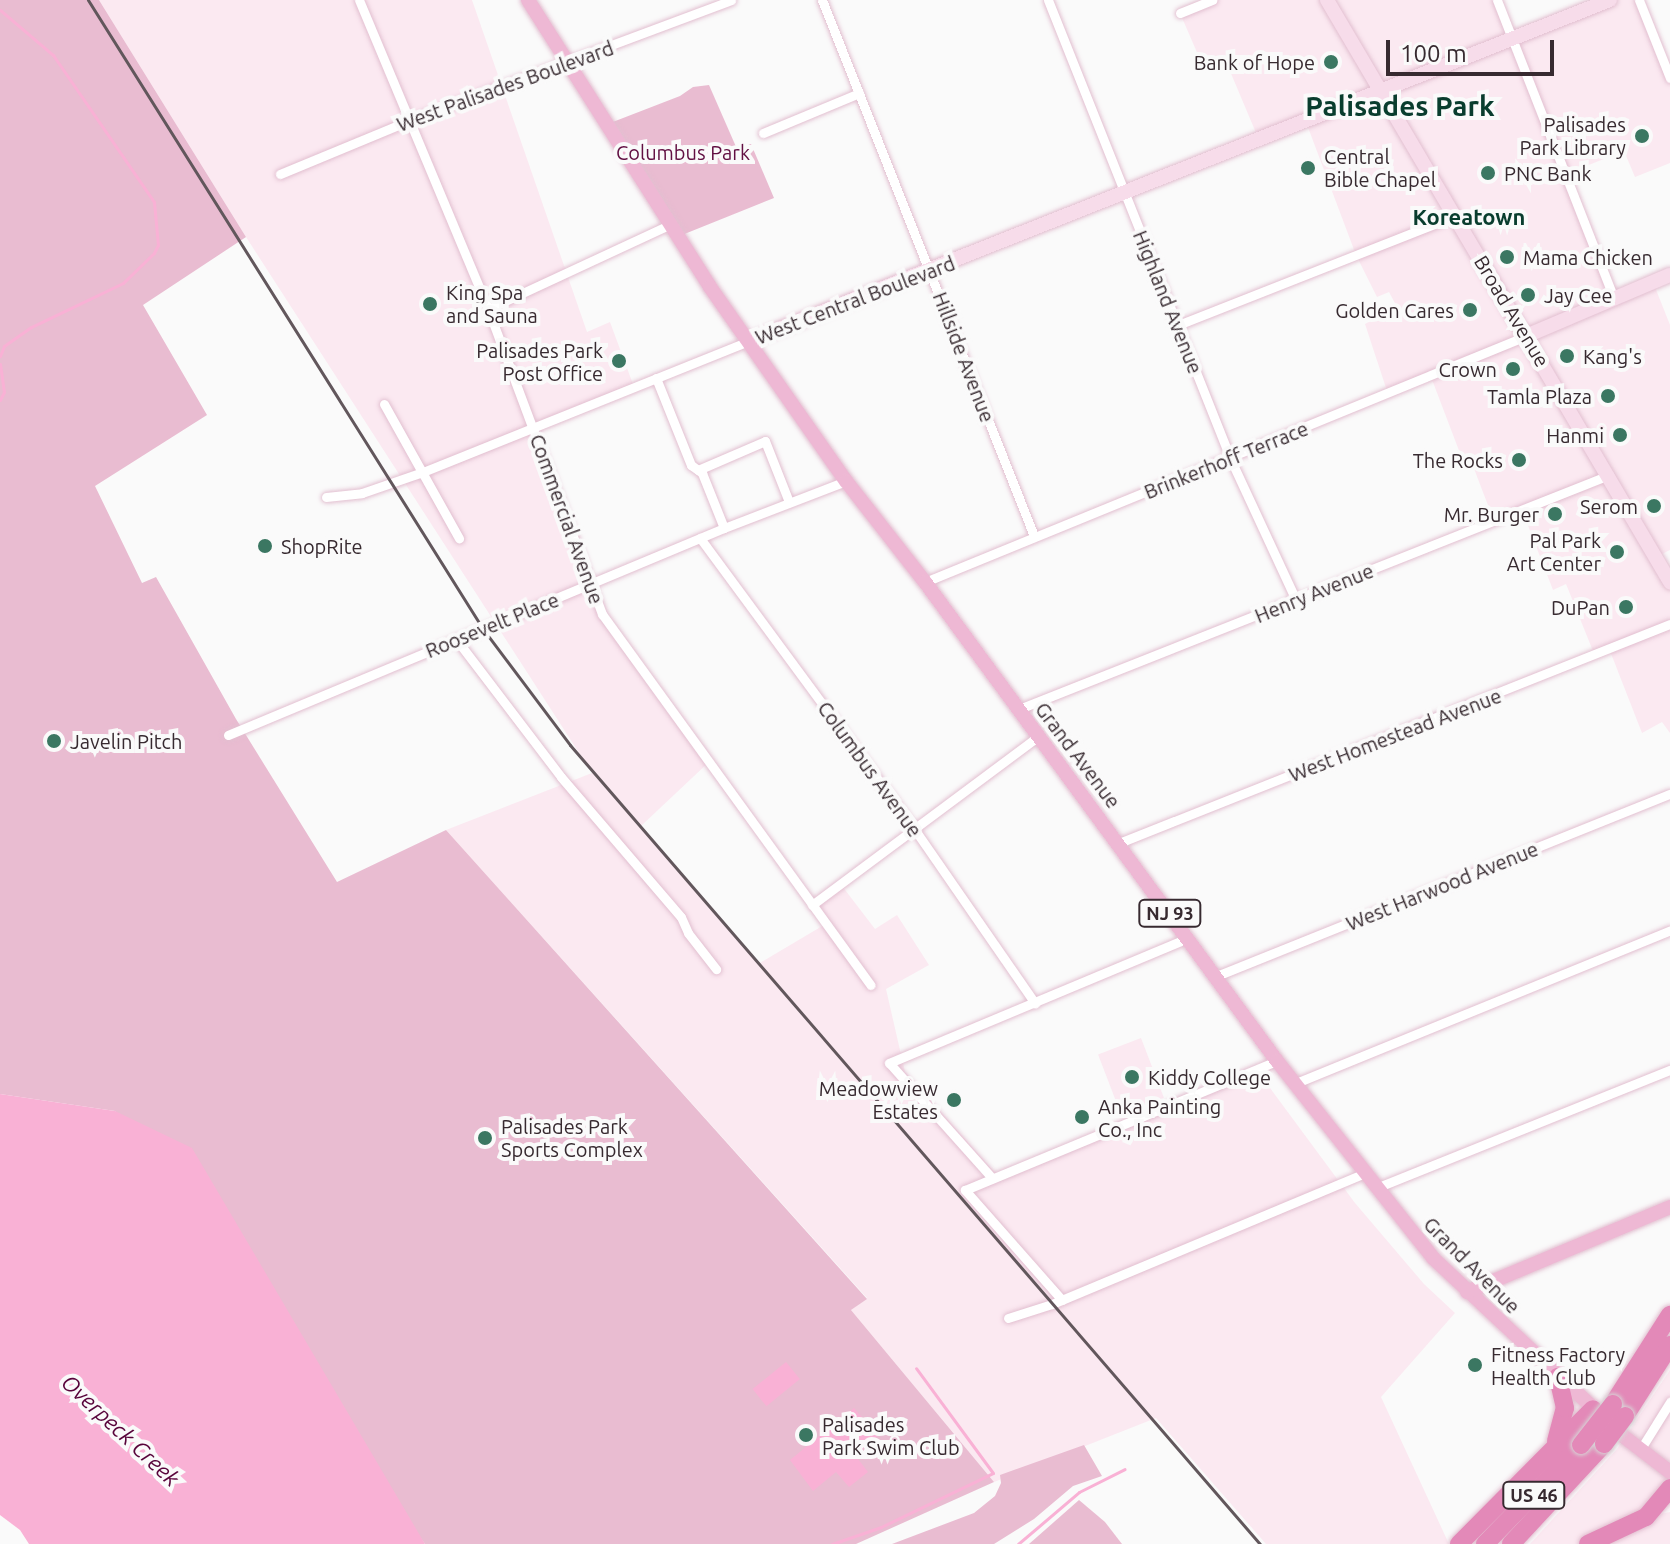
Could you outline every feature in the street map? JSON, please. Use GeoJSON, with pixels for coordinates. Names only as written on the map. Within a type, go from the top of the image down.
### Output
{"type":"FeatureCollection","features":[{"type":"Feature","properties":{"kind":"highway","name":"US 46"},"geometry":{"type":"LineString","coordinates":[[1511,1544],[1604,1444],[1669,1316]]}},
{"type":"Feature","properties":{"kind":"highway","name":"US 46"},"geometry":{"type":"LineString","coordinates":[[1485,1544],[1619,1410],[1670,1345]]}},
{"type":"Feature","properties":{"kind":"highway"},"geometry":{"type":"LineString","coordinates":[[1552,1447],[1565,1414],[1558,1377]]}},
{"type":"Feature","properties":{"kind":"highway"},"geometry":{"type":"LineString","coordinates":[[1459,1544],[1593,1409]]}},
{"type":"Feature","properties":{"kind":"highway"},"geometry":{"type":"LineString","coordinates":[[1591,1544],[1646,1517],[1670,1488]]}},
{"type":"Feature","properties":{"kind":"highway"},"geometry":{"type":"LineString","coordinates":[[1591,1544],[1670,1515]]}},
{"type":"Feature","properties":{"kind":"main road","name":"Grand Avenue"},"geometry":{"type":"LineString","coordinates":[[528,0],[669,225],[846,481],[1119,843],[1277,1061],[1425,1249],[1593,1409],[1670,1472]]}},
{"type":"Feature","properties":{"kind":"main road","name":"Broad Avenue"},"geometry":{"type":"LineString","coordinates":[[1327,0],[1670,582]]}},
{"type":"Feature","properties":{"kind":"main road","name":"West Central Boulevard"},"geometry":{"type":"LineString","coordinates":[[749,341],[1610,0]]}},
{"type":"Feature","properties":{"kind":"main road"},"geometry":{"type":"LineString","coordinates":[[1526,336],[1670,275]]}},
{"type":"Feature","properties":{"kind":"main road"},"geometry":{"type":"LineString","coordinates":[[1467,1292],[1670,1207]]}},
{"type":"Feature","properties":{"kind":"street","name":"Commercial Avenue"},"geometry":{"type":"LineString","coordinates":[[359,0],[488,309],[602,614],[871,985]]}},
{"type":"Feature","properties":{"kind":"street","name":"West Palisades Boulevard"},"geometry":{"type":"LineString","coordinates":[[280,174],[408,121],[731,0]]}},
{"type":"Feature","properties":{"kind":"street","name":"Hillside Avenue"},"geometry":{"type":"LineString","coordinates":[[822,0],[1034,536]]}},
{"type":"Feature","properties":{"kind":"street","name":"Highland Avenue"},"geometry":{"type":"LineString","coordinates":[[1048,0],[1230,458],[1296,600]]}},
{"type":"Feature","properties":{"kind":"street"},"geometry":{"type":"LineString","coordinates":[[1180,13],[1212,0]]}},
{"type":"Feature","properties":{"kind":"street"},"geometry":{"type":"LineString","coordinates":[[1497,0],[1614,298]]}},
{"type":"Feature","properties":{"kind":"street"},"geometry":{"type":"LineString","coordinates":[[1639,0],[1670,78]]}},
{"type":"Feature","properties":{"kind":"street"},"geometry":{"type":"LineString","coordinates":[[763,133],[859,93]]}},
{"type":"Feature","properties":{"kind":"street"},"geometry":{"type":"LineString","coordinates":[[1178,325],[1455,216]]}},
{"type":"Feature","properties":{"kind":"street"},"geometry":{"type":"LineString","coordinates":[[488,309],[669,225]]}},
{"type":"Feature","properties":{"kind":"street","name":"Brinkerhoff Terrace"},"geometry":{"type":"LineString","coordinates":[[925,582],[1526,336]]}},
{"type":"Feature","properties":{"kind":"street","name":"West Central Boulevard"},"geometry":{"type":"LineString","coordinates":[[326,497],[362,493],[423,472],[749,341]]}},
{"type":"Feature","properties":{"kind":"street"},"geometry":{"type":"LineString","coordinates":[[656,378],[691,465],[698,470],[724,528]]}},
{"type":"Feature","properties":{"kind":"street"},"geometry":{"type":"LineString","coordinates":[[384,404],[459,538]]}},
{"type":"Feature","properties":{"kind":"street"},"geometry":{"type":"LineString","coordinates":[[698,470],[765,441],[789,502]]}},
{"type":"Feature","properties":{"kind":"street","name":"Henry Avenue"},"geometry":{"type":"LineString","coordinates":[[1019,709],[1609,475]]}},
{"type":"Feature","properties":{"kind":"street","name":"Roosevelt Place"},"geometry":{"type":"LineString","coordinates":[[228,735],[724,528],[846,481]]}},
{"type":"Feature","properties":{"kind":"street","name":"Columbus Avenue"},"geometry":{"type":"LineString","coordinates":[[700,538],[915,830],[1035,1003]]}},
{"type":"Feature","properties":{"kind":"street","name":"West Homestead Avenue"},"geometry":{"type":"LineString","coordinates":[[1119,843],[1670,624]]}},
{"type":"Feature","properties":{"kind":"street"},"geometry":{"type":"LineString","coordinates":[[456,639],[561,777],[681,917],[688,933],[716,969]]}},
{"type":"Feature","properties":{"kind":"street"},"geometry":{"type":"LineString","coordinates":[[812,905],[1039,736]]}},
{"type":"Feature","properties":{"kind":"street","name":"West Harwood Avenue"},"geometry":{"type":"LineString","coordinates":[[1214,977],[1670,794]]}},
{"type":"Feature","properties":{"kind":"street"},"geometry":{"type":"LineString","coordinates":[[1296,1083],[1670,930]]}},
{"type":"Feature","properties":{"kind":"street"},"geometry":{"type":"LineString","coordinates":[[992,1178],[889,1063],[1188,938]]}},
{"type":"Feature","properties":{"kind":"street"},"geometry":{"type":"LineString","coordinates":[[1062,1300],[965,1190],[1277,1061]]}},
{"type":"Feature","properties":{"kind":"street"},"geometry":{"type":"LineString","coordinates":[[1376,1188],[1670,1070]]}},
{"type":"Feature","properties":{"kind":"street"},"geometry":{"type":"LineString","coordinates":[[1008,1318],[1062,1300],[1365,1173]]}},
{"type":"Feature","properties":{"kind":"street"},"geometry":{"type":"LineString","coordinates":[[1640,1450],[1670,1402]]}},
{"type":"Feature","properties":{"kind":"shaded area"},"geometry":{"type":"Polygon","coordinates":[[[99,0],[472,0],[587,332],[610,322],[634,387],[530,427],[602,614],[710,761],[641,826],[758,964],[829,922],[814,901],[839,882],[875,929],[897,915],[929,965],[886,989],[905,1072],[998,1176],[1128,1128],[1259,1073],[1355,1203],[1424,1284],[1455,1313],[1381,1397],[1449,1544],[1266,1544],[1156,1418],[994,1482],[851,1310],[867,1298],[446,830],[592,773],[246,237],[99,0]]]}},
{"type":"Feature","properties":{"kind":"shaded area"},"geometry":{"type":"Polygon","coordinates":[[[1212,0],[1497,0],[1513,39],[1610,0],[1639,0],[1670,78],[1670,163],[1635,177],[1624,151],[1566,174],[1614,298],[1653,282],[1670,325],[1670,550],[1656,557],[1670,582],[1670,733],[1662,722],[1642,733],[1610,651],[1595,656],[1566,584],[1553,590],[1522,510],[1494,521],[1473,466],[1466,469],[1431,377],[1388,394],[1365,324],[1397,307],[1389,292],[1377,297],[1356,255],[1306,122],[1259,140],[1227,64],[1205,71],[1180,13],[1212,0]]]}},
{"type":"Feature","properties":{"kind":"shaded area","name":"Kiddy College"},"geometry":{"type":"Polygon","coordinates":[[[1141,1038],[1164,1098],[1121,1114],[1098,1054],[1141,1038]]]}},
{"type":"Feature","properties":{"kind":"shaded area"},"geometry":{"type":"Polygon","coordinates":[[[1670,1370],[1670,1483],[1641,1518],[1670,1512],[1670,1544],[1530,1544],[1617,1449],[1670,1370]]]}},
{"type":"Feature","properties":{"kind":"green space"},"geometry":{"type":"Polygon","coordinates":[[[0,0],[99,0],[246,237],[143,305],[207,415],[95,486],[142,583],[156,577],[236,719],[337,882],[446,830],[867,1299],[851,1310],[994,1482],[856,1544],[425,1544],[115,1111],[0,1094],[0,0]]]}},
{"type":"Feature","properties":{"kind":"green space","name":"Columbus Park"},"geometry":{"type":"Polygon","coordinates":[[[709,85],[737,149],[751,144],[774,198],[677,237],[605,125],[680,96],[693,87],[709,85]]]}},
{"type":"Feature","properties":{"kind":"green space"},"geometry":{"type":"Polygon","coordinates":[[[1084,1445],[1102,1476],[1073,1486],[1034,1519],[994,1544],[892,1544],[974,1513],[995,1496],[1001,1483],[1000,1475],[1084,1445]]]}},
{"type":"Feature","properties":{"kind":"green space"},"geometry":{"type":"Polygon","coordinates":[[[1079,1500],[1105,1522],[1122,1544],[1029,1544],[1079,1500]]]}},
{"type":"Feature","properties":{"kind":"water","name":"Overpeck Creek"},"geometry":{"type":"Polygon","coordinates":[[[0,1094],[115,1111],[192,1148],[425,1544],[29,1544],[20,1530],[0,1515],[0,1094]]]}},
{"type":"Feature","properties":{"kind":"water"},"geometry":{"type":"Polygon","coordinates":[[[786,1362],[800,1379],[766,1406],[753,1389],[786,1362]]]}},
{"type":"Feature","properties":{"kind":"water"},"geometry":{"type":"Polygon","coordinates":[[[854,1408],[878,1436],[855,1455],[868,1472],[849,1487],[836,1472],[813,1491],[790,1460],[854,1408]]]}},
{"type":"Feature","properties":{"kind":"waterway"},"geometry":{"type":"LineString","coordinates":[[0,10],[53,55],[154,202],[158,245],[154,253],[123,283],[31,327],[4,346],[0,356]]}},
{"type":"Feature","properties":{"kind":"waterway"},"geometry":{"type":"LineString","coordinates":[[0,364],[4,392],[0,400]]}},
{"type":"Feature","properties":{"kind":"waterway"},"geometry":{"type":"LineString","coordinates":[[832,1544],[881,1527],[993,1473],[916,1368]]}},
{"type":"Feature","properties":{"kind":"waterway"},"geometry":{"type":"LineString","coordinates":[[1018,1544],[1079,1492],[1125,1469]]}},
{"type":"Feature","properties":{"kind":"railway"},"geometry":{"type":"LineString","coordinates":[[88,0],[483,629],[570,745],[1260,1544]]}},
{"type":"Feature","properties":{"kind":"place","name":"Bank of Hope"},"geometry":{"type":"Point","coordinates":[1331,62]}},
{"type":"Feature","properties":{"kind":"place","name":"Palisades Park Library"},"geometry":{"type":"Point","coordinates":[1642,136]}},
{"type":"Feature","properties":{"kind":"place","name":"Central Bible Chapel"},"geometry":{"type":"Point","coordinates":[1308,168]}},
{"type":"Feature","properties":{"kind":"place","name":"PNC Bank"},"geometry":{"type":"Point","coordinates":[1488,173]}},
{"type":"Feature","properties":{"kind":"place","name":"Mama Chicken"},"geometry":{"type":"Point","coordinates":[1507,257]}},
{"type":"Feature","properties":{"kind":"place","name":"Jay Cee"},"geometry":{"type":"Point","coordinates":[1528,295]}},
{"type":"Feature","properties":{"kind":"place","name":"King Spa and Sauna"},"geometry":{"type":"Point","coordinates":[430,304]}},
{"type":"Feature","properties":{"kind":"place","name":"Golden Cares"},"geometry":{"type":"Point","coordinates":[1470,310]}},
{"type":"Feature","properties":{"kind":"place","name":"Kang's"},"geometry":{"type":"Point","coordinates":[1567,356]}},
{"type":"Feature","properties":{"kind":"place","name":"Palisades Park Post Office"},"geometry":{"type":"Point","coordinates":[619,361]}},
{"type":"Feature","properties":{"kind":"place","name":"Crown"},"geometry":{"type":"Point","coordinates":[1513,369]}},
{"type":"Feature","properties":{"kind":"place","name":"Tamla Plaza"},"geometry":{"type":"Point","coordinates":[1608,396]}},
{"type":"Feature","properties":{"kind":"place","name":"Hanmi"},"geometry":{"type":"Point","coordinates":[1620,435]}},
{"type":"Feature","properties":{"kind":"place","name":"The Rocks"},"geometry":{"type":"Point","coordinates":[1519,460]}},
{"type":"Feature","properties":{"kind":"place","name":"Serom"},"geometry":{"type":"Point","coordinates":[1654,506]}},
{"type":"Feature","properties":{"kind":"place","name":"Mr. Burger"},"geometry":{"type":"Point","coordinates":[1555,514]}},
{"type":"Feature","properties":{"kind":"place","name":"ShopRite"},"geometry":{"type":"Point","coordinates":[265,546]}},
{"type":"Feature","properties":{"kind":"place","name":"Pal Park Art Center"},"geometry":{"type":"Point","coordinates":[1617,552]}},
{"type":"Feature","properties":{"kind":"place","name":"DuPan"},"geometry":{"type":"Point","coordinates":[1626,607]}},
{"type":"Feature","properties":{"kind":"place","name":"Javelin Pitch"},"geometry":{"type":"Point","coordinates":[54,741]}},
{"type":"Feature","properties":{"kind":"place","name":"Kiddy College"},"geometry":{"type":"Point","coordinates":[1132,1077]}},
{"type":"Feature","properties":{"kind":"place","name":"Meadowview Estates"},"geometry":{"type":"Point","coordinates":[954,1100]}},
{"type":"Feature","properties":{"kind":"place","name":"Anka Painting Co., Inc"},"geometry":{"type":"Point","coordinates":[1082,1117]}},
{"type":"Feature","properties":{"kind":"place","name":"Palisades Park Sports Complex"},"geometry":{"type":"Point","coordinates":[485,1138]}},
{"type":"Feature","properties":{"kind":"place","name":"Fitness Factory Health Club"},"geometry":{"type":"Point","coordinates":[1475,1365]}},
{"type":"Feature","properties":{"kind":"place","name":"Palisades Park Swim Club"},"geometry":{"type":"Point","coordinates":[806,1435]}},
{"type":"Feature","properties":{"kind":"district","name":"Palisades Park"},"geometry":{"type":"Point","coordinates":[1400,106]}},
{"type":"Feature","properties":{"kind":"district","name":"Koreatown"},"geometry":{"type":"Point","coordinates":[1469,217]}}]}
